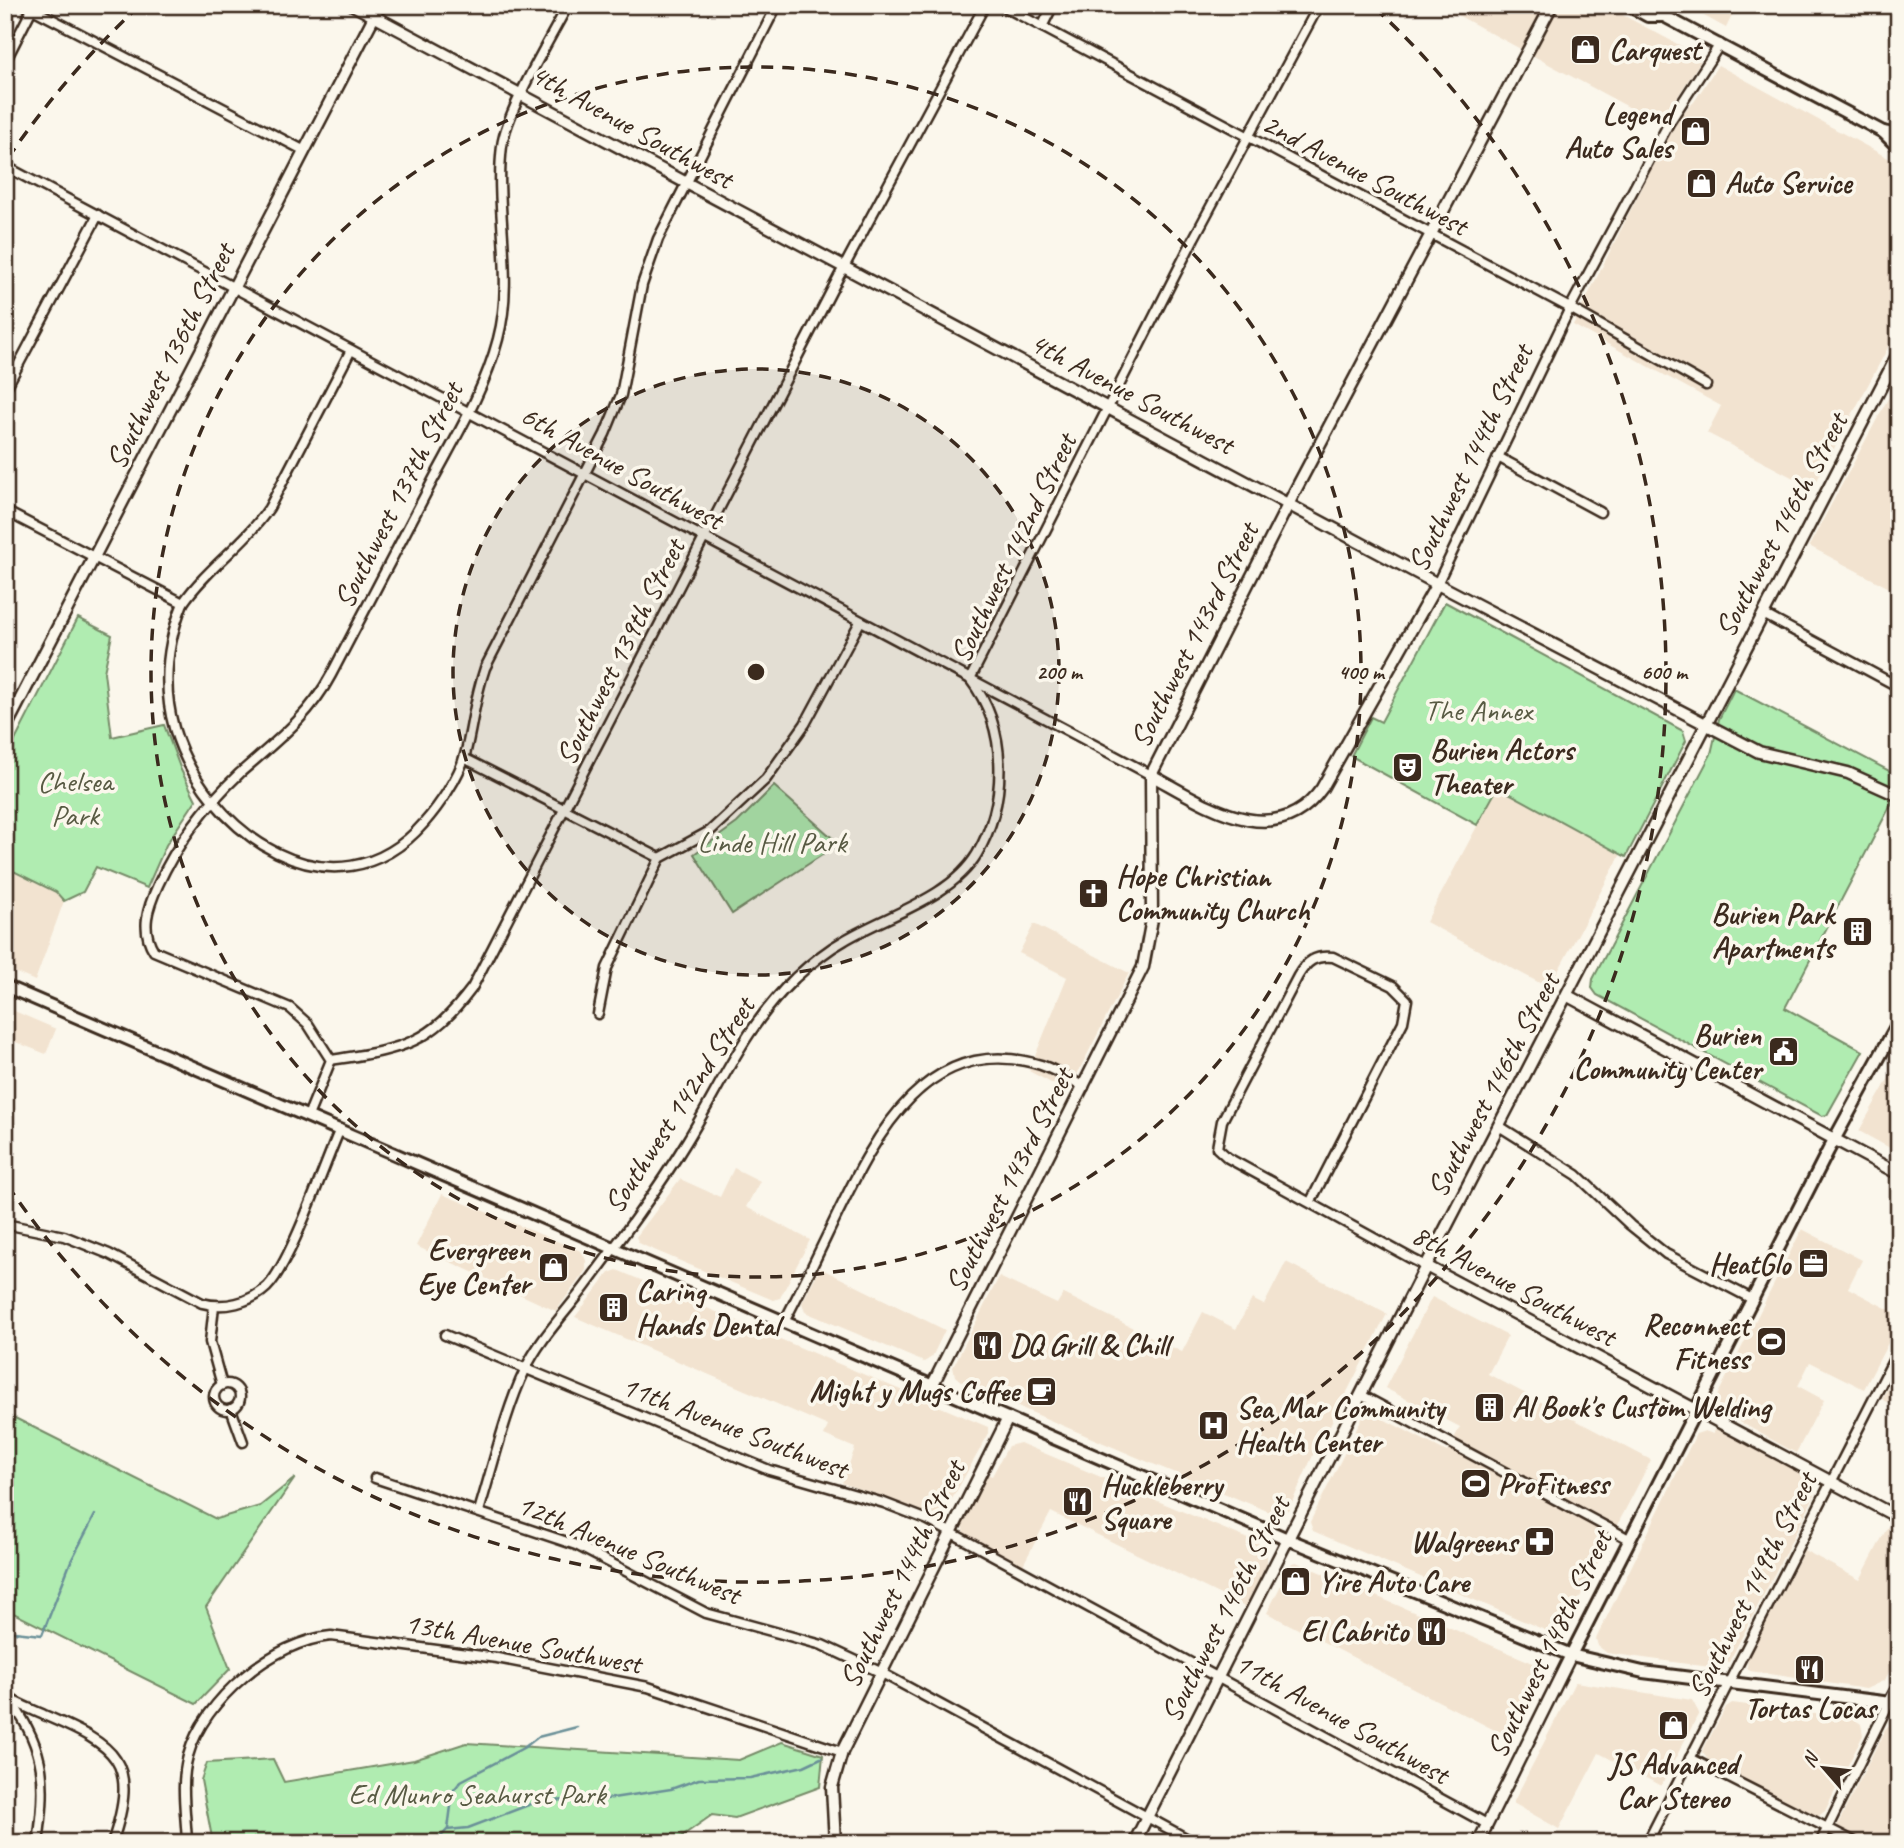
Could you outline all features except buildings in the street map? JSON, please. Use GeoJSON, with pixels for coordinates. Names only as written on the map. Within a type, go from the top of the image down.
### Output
{"type":"FeatureCollection","features":[{"type":"Feature","properties":{"kind":"main road"},"geometry":{"type":"LineString","coordinates":[[1628,5],[1648,16],[1664,16],[1720,44],[1883,132],[1899,148]]}},
{"type":"Feature","properties":{"kind":"main road"},"geometry":{"type":"LineString","coordinates":[[1656,5],[1664,16]]}},
{"type":"Feature","properties":{"kind":"main road"},"geometry":{"type":"LineString","coordinates":[[1883,132],[1899,135]]}},
{"type":"Feature","properties":{"kind":"main road"},"geometry":{"type":"LineString","coordinates":[[5,986],[1290,1540],[1571,1655],[1643,1672],[1894,1704]]}},
{"type":"Feature","properties":{"kind":"main road","name":"Southwest 148th Street"},"geometry":{"type":"LineString","coordinates":[[1571,1655],[1752,1299],[1899,1021]]}},
{"type":"Feature","properties":{"kind":"street","name":"4th Avenue Southwest"},"geometry":{"type":"LineString","coordinates":[[353,5],[686,185],[1759,752],[1848,773],[1899,796]]}},
{"type":"Feature","properties":{"kind":"street","name":"Southwest 136th Street"},"geometry":{"type":"LineString","coordinates":[[5,729],[380,5]]}},
{"type":"Feature","properties":{"kind":"street","name":"Southwest 137th Street"},"geometry":{"type":"LineString","coordinates":[[331,1060],[308,1024],[290,1008],[154,951],[146,933],[153,896],[182,839],[213,800],[283,738],[327,683],[469,411],[491,363],[503,315],[502,145],[509,119],[568,5]]}},
{"type":"Feature","properties":{"kind":"street"},"geometry":{"type":"LineString","coordinates":[[351,350],[270,508],[256,528],[198,582],[183,603],[171,633],[168,654],[173,716],[190,764],[213,800],[239,828],[270,851],[309,865],[347,865],[368,861],[406,840],[439,803],[464,758],[474,701],[485,668],[586,476],[621,395],[650,258],[777,5]]}},
{"type":"Feature","properties":{"kind":"street","name":"Southwest 139th Street"},"geometry":{"type":"LineString","coordinates":[[331,1060],[398,1049],[439,1027],[472,988],[843,268],[985,5]]}},
{"type":"Feature","properties":{"kind":"street","name":"2nd Avenue Southwest"},"geometry":{"type":"LineString","coordinates":[[1001,5],[1570,308],[1706,385]]}},
{"type":"Feature","properties":{"kind":"street"},"geometry":{"type":"LineString","coordinates":[[1042,27],[1054,5]]}},
{"type":"Feature","properties":{"kind":"street","name":"Southwest 142nd Street"},"geometry":{"type":"LineString","coordinates":[[479,1511],[525,1369],[614,1249],[688,1139],[749,1029],[772,1001],[829,951],[940,889],[955,878],[976,855],[993,821],[1000,782],[993,729],[985,701],[970,679],[1055,516],[1107,408],[1319,5]]}},
{"type":"Feature","properties":{"kind":"street","name":"Southwest 143rd Street"},"geometry":{"type":"LineString","coordinates":[[932,1386],[1143,967],[1152,919],[1151,775],[1289,503],[1552,5]]}},
{"type":"Feature","properties":{"kind":"street"},"geometry":{"type":"LineString","coordinates":[[5,62],[31,7],[305,151]]}},
{"type":"Feature","properties":{"kind":"street","name":"Southwest 144th Street"},"geometry":{"type":"LineString","coordinates":[[1216,810],[1249,821],[1273,820],[1300,810],[1316,796],[1437,584],[1570,308],[1669,123],[1720,44]]}},
{"type":"Feature","properties":{"kind":"street","name":"6th Avenue Southwest"},"geometry":{"type":"LineString","coordinates":[[5,166],[1216,810]]}},
{"type":"Feature","properties":{"kind":"street"},"geometry":{"type":"LineString","coordinates":[[5,390],[98,215]]}},
{"type":"Feature","properties":{"kind":"street","name":"Southwest 146th Street"},"geometry":{"type":"LineString","coordinates":[[1134,1843],[1290,1540],[1426,1266],[1899,352]]}},
{"type":"Feature","properties":{"kind":"street"},"geometry":{"type":"LineString","coordinates":[[1498,457],[1600,512]]}},
{"type":"Feature","properties":{"kind":"street"},"geometry":{"type":"LineString","coordinates":[[5,511],[183,603]]}},
{"type":"Feature","properties":{"kind":"street"},"geometry":{"type":"LineString","coordinates":[[1763,614],[1899,687]]}},
{"type":"Feature","properties":{"kind":"street"},"geometry":{"type":"LineString","coordinates":[[598,1014],[607,968],[660,858],[710,831],[766,779],[805,724],[860,622]]}},
{"type":"Feature","properties":{"kind":"street"},"geometry":{"type":"LineString","coordinates":[[464,758],[660,858]]}},
{"type":"Feature","properties":{"kind":"street","name":"8th Avenue Southwest"},"geometry":{"type":"LineString","coordinates":[[1310,1203],[1403,1022],[1407,1000],[1394,986],[1333,957],[1314,957],[1298,976],[1222,1121],[1217,1139],[1220,1151],[1310,1203],[1426,1266],[1899,1518]]}},
{"type":"Feature","properties":{"kind":"street"},"geometry":{"type":"LineString","coordinates":[[1568,996],[1899,1174]]}},
{"type":"Feature","properties":{"kind":"street"},"geometry":{"type":"LineString","coordinates":[[783,1322],[868,1152],[885,1124],[920,1089],[970,1061],[1007,1058],[1051,1069],[1084,1087]]}},
{"type":"Feature","properties":{"kind":"street"},"geometry":{"type":"LineString","coordinates":[[308,1116],[331,1060]]}},
{"type":"Feature","properties":{"kind":"street"},"geometry":{"type":"LineString","coordinates":[[1499,1126],[1577,1175],[1630,1225],[1666,1254],[1752,1299]]}},
{"type":"Feature","properties":{"kind":"street"},"geometry":{"type":"LineString","coordinates":[[5,1224],[64,1236],[109,1254],[185,1296],[214,1306],[253,1297],[274,1279],[340,1129]]}},
{"type":"Feature","properties":{"kind":"street"},"geometry":{"type":"LineString","coordinates":[[214,1306],[210,1342],[222,1385]]}},
{"type":"Feature","properties":{"kind":"street","name":"11th Avenue Southwest"},"geometry":{"type":"LineString","coordinates":[[445,1335],[769,1470],[908,1511],[1220,1676],[1488,1824]]}},
{"type":"Feature","properties":{"kind":"street","name":"Southwest 149th Street"},"geometry":{"type":"LineString","coordinates":[[1647,1843],[1899,1349]]}},
{"type":"Feature","properties":{"kind":"street"},"geometry":{"type":"LineString","coordinates":[[222,1385],[234,1387],[239,1394],[238,1403],[232,1409],[223,1409],[214,1400],[215,1391],[222,1385]]}},
{"type":"Feature","properties":{"kind":"street"},"geometry":{"type":"LineString","coordinates":[[1361,1395],[1629,1539]]}},
{"type":"Feature","properties":{"kind":"street"},"geometry":{"type":"LineString","coordinates":[[232,1409],[243,1441]]}},
{"type":"Feature","properties":{"kind":"street","name":"Southwest 144th Street"},"geometry":{"type":"LineString","coordinates":[[835,1843],[832,1787],[842,1752],[1008,1418]]}},
{"type":"Feature","properties":{"kind":"street","name":"12th Avenue Southwest"},"geometry":{"type":"LineString","coordinates":[[375,1478],[576,1545],[688,1606],[811,1641],[880,1672],[1195,1843]]}},
{"type":"Feature","properties":{"kind":"street","name":"13th Avenue Southwest"},"geometry":{"type":"LineString","coordinates":[[187,1843],[184,1790],[188,1754],[212,1712],[265,1660],[310,1638],[331,1636],[497,1658],[648,1688],[842,1752]]}},
{"type":"Feature","properties":{"kind":"street","name":"Southwest 148th Street"},"geometry":{"type":"LineString","coordinates":[[1478,1843],[1571,1655]]}},
{"type":"Feature","properties":{"kind":"street"},"geometry":{"type":"LineString","coordinates":[[1820,1843],[1894,1704],[1899,1685]]}},
{"type":"Feature","properties":{"kind":"street"},"geometry":{"type":"LineString","coordinates":[[8,1698],[34,1737],[41,1758],[44,1780],[38,1843]]}},
{"type":"Feature","properties":{"kind":"street"},"geometry":{"type":"LineString","coordinates":[[8,1698],[99,1742],[118,1759],[124,1786],[120,1819],[112,1843]]}},
{"type":"Feature","properties":{"kind":"street"},"geometry":{"type":"LineString","coordinates":[[1690,1758],[1857,1843]]}},
{"type":"Feature","properties":{"kind":"shaded area"},"geometry":{"type":"Polygon","coordinates":[[[1439,5],[1604,5],[1698,55],[1700,62],[1660,124],[1439,5]]]}},
{"type":"Feature","properties":{"kind":"shaded area"},"geometry":{"type":"Polygon","coordinates":[[[1684,5],[1737,5],[1726,28],[1684,5]]]}},
{"type":"Feature","properties":{"kind":"shaded area"},"geometry":{"type":"Polygon","coordinates":[[[1718,65],[1899,164],[1899,327],[1813,488],[1707,433],[1721,406],[1573,325],[1677,118],[1694,102],[1718,65]]]}},
{"type":"Feature","properties":{"kind":"shaded area"},"geometry":{"type":"Polygon","coordinates":[[[1899,378],[1899,593],[1809,546],[1899,378]]]}},
{"type":"Feature","properties":{"kind":"shaded area"},"geometry":{"type":"Polygon","coordinates":[[[1498,787],[1621,854],[1549,988],[1426,922],[1498,787]]]}},
{"type":"Feature","properties":{"kind":"shaded area"},"geometry":{"type":"Polygon","coordinates":[[[5,867],[56,892],[64,901],[35,981],[5,968],[5,867]]]}},
{"type":"Feature","properties":{"kind":"shaded area"},"geometry":{"type":"Polygon","coordinates":[[[1034,924],[1129,973],[1068,1092],[1029,1071],[1067,977],[1019,953],[1034,924]]]}},
{"type":"Feature","properties":{"kind":"shaded area"},"geometry":{"type":"Polygon","coordinates":[[[5,1007],[56,1029],[46,1054],[13,1041],[5,1058],[5,1007]]]}},
{"type":"Feature","properties":{"kind":"shaded area"},"geometry":{"type":"Polygon","coordinates":[[[1899,1060],[1899,1153],[1859,1131],[1899,1060]]]}},
{"type":"Feature","properties":{"kind":"shaded area"},"geometry":{"type":"Polygon","coordinates":[[[734,1168],[760,1181],[746,1207],[810,1240],[780,1298],[773,1300],[647,1247],[639,1243],[636,1237],[680,1179],[720,1197],[734,1168]]]}},
{"type":"Feature","properties":{"kind":"shaded area"},"geometry":{"type":"Polygon","coordinates":[[[442,1194],[581,1251],[586,1260],[586,1270],[556,1311],[416,1246],[442,1194]]]}},
{"type":"Feature","properties":{"kind":"shaded area"},"geometry":{"type":"Polygon","coordinates":[[[1802,1229],[1862,1260],[1848,1288],[1899,1315],[1899,1322],[1864,1389],[1810,1362],[1798,1386],[1824,1400],[1796,1453],[1720,1411],[1716,1398],[1802,1229]]]}},
{"type":"Feature","properties":{"kind":"shaded area"},"geometry":{"type":"Polygon","coordinates":[[[1286,1262],[1387,1314],[1329,1427],[1326,1426],[1289,1509],[1283,1513],[1277,1515],[1141,1459],[963,1383],[955,1376],[953,1367],[999,1277],[1057,1304],[1063,1294],[1068,1296],[1182,1352],[1203,1312],[1236,1329],[1252,1299],[1264,1305],[1286,1262]]]}},
{"type":"Feature","properties":{"kind":"shaded area"},"geometry":{"type":"Polygon","coordinates":[[[820,1268],[945,1330],[932,1357],[924,1362],[805,1312],[802,1303],[820,1268]]]}},
{"type":"Feature","properties":{"kind":"shaded area"},"geometry":{"type":"Polygon","coordinates":[[[617,1270],[988,1427],[988,1435],[943,1515],[934,1515],[842,1483],[855,1448],[824,1435],[828,1426],[575,1317],[609,1273],[617,1270]]]}},
{"type":"Feature","properties":{"kind":"shaded area"},"geometry":{"type":"Polygon","coordinates":[[[1432,1297],[1508,1336],[1488,1374],[1651,1460],[1565,1626],[1547,1631],[1313,1531],[1310,1522],[1366,1410],[1447,1452],[1460,1427],[1385,1388],[1432,1297]]]}},
{"type":"Feature","properties":{"kind":"shaded area"},"geometry":{"type":"Polygon","coordinates":[[[1899,1367],[1899,1408],[1882,1399],[1899,1367]]]}},
{"type":"Feature","properties":{"kind":"shaded area"},"geometry":{"type":"Polygon","coordinates":[[[1716,1428],[1807,1476],[1814,1484],[1816,1493],[1729,1662],[1722,1660],[1717,1668],[1607,1653],[1598,1646],[1596,1639],[1696,1434],[1705,1431],[1713,1434],[1716,1428]]]}},
{"type":"Feature","properties":{"kind":"shaded area"},"geometry":{"type":"Polygon","coordinates":[[[1020,1443],[1260,1544],[1267,1554],[1267,1564],[1245,1607],[1051,1512],[1023,1565],[964,1534],[962,1524],[987,1474],[992,1476],[1008,1446],[1020,1443]]]}},
{"type":"Feature","properties":{"kind":"shaded area"},"geometry":{"type":"Polygon","coordinates":[[[1888,1526],[1899,1532],[1899,1652],[1885,1680],[1866,1689],[1750,1671],[1747,1667],[1748,1658],[1804,1550],[1860,1580],[1888,1526]]]}},
{"type":"Feature","properties":{"kind":"shaded area"},"geometry":{"type":"Polygon","coordinates":[[[1296,1562],[1540,1666],[1546,1673],[1512,1739],[1267,1613],[1292,1563],[1296,1562]]]}},
{"type":"Feature","properties":{"kind":"shaded area"},"geometry":{"type":"Polygon","coordinates":[[[1575,1682],[1692,1700],[1699,1713],[1661,1786],[1599,1753],[1559,1829],[1513,1803],[1575,1682]]]}},
{"type":"Feature","properties":{"kind":"shaded area"},"geometry":{"type":"Polygon","coordinates":[[[1732,1703],[1854,1719],[1861,1724],[1863,1735],[1825,1811],[1817,1817],[1709,1761],[1702,1752],[1726,1707],[1732,1703]]]}},
{"type":"Feature","properties":{"kind":"shaded area"},"geometry":{"type":"Polygon","coordinates":[[[1891,1724],[1899,1725],[1899,1843],[1871,1843],[1837,1826],[1885,1729],[1891,1724]]]}},
{"type":"Feature","properties":{"kind":"green space","name":"The Annex"},"geometry":{"type":"Polygon","coordinates":[[[1445,602],[1683,731],[1686,741],[1626,857],[1498,787],[1477,825],[1351,756],[1371,717],[1381,722],[1445,602]]]}},
{"type":"Feature","properties":{"kind":"green space","name":"Chelsea Park"},"geometry":{"type":"Polygon","coordinates":[[[78,618],[112,635],[104,672],[112,737],[164,725],[196,800],[166,845],[147,888],[96,867],[83,892],[64,901],[56,892],[5,867],[5,760],[78,618]]]}},
{"type":"Feature","properties":{"kind":"green space"},"geometry":{"type":"Polygon","coordinates":[[[1734,689],[1899,776],[1899,789],[1785,1008],[1863,1051],[1827,1115],[1822,1116],[1597,995],[1592,988],[1593,979],[1711,754],[1719,719],[1734,689]]]}},
{"type":"Feature","properties":{"kind":"green space","name":"Linde Hill Park"},"geometry":{"type":"Polygon","coordinates":[[[774,786],[839,844],[732,914],[694,854],[737,823],[774,786]]]}},
{"type":"Feature","properties":{"kind":"green space"},"geometry":{"type":"Polygon","coordinates":[[[5,1413],[216,1519],[260,1506],[295,1478],[206,1607],[230,1669],[196,1704],[5,1609],[5,1413]]]}},
{"type":"Feature","properties":{"kind":"green space","name":"Ed Munro Seahurst Park"},"geometry":{"type":"Polygon","coordinates":[[[782,1742],[823,1755],[820,1787],[735,1818],[712,1815],[672,1843],[213,1843],[201,1780],[207,1763],[273,1759],[284,1782],[414,1760],[466,1743],[739,1760],[782,1742]]]}},
{"type":"Feature","properties":{"kind":"waterway"},"geometry":{"type":"LineString","coordinates":[[5,1631],[42,1635],[71,1561],[95,1515]]}},
{"type":"Feature","properties":{"kind":"waterway"},"geometry":{"type":"LineString","coordinates":[[448,1829],[453,1791],[461,1781],[525,1747],[538,1737],[577,1727]]}},
{"type":"Feature","properties":{"kind":"waterway"},"geometry":{"type":"LineString","coordinates":[[435,1843],[447,1830],[468,1828],[539,1801],[606,1799],[671,1789],[699,1779],[750,1778],[804,1766],[821,1758]]}},
{"type":"Feature","properties":{"kind":"place","name":"Carquest"},"geometry":{"type":"Point","coordinates":[1586,50]}},
{"type":"Feature","properties":{"kind":"place","name":"Legend Auto Sales"},"geometry":{"type":"Point","coordinates":[1695,131]}},
{"type":"Feature","properties":{"kind":"place","name":"Auto Service"},"geometry":{"type":"Point","coordinates":[1702,183]}},
{"type":"Feature","properties":{"kind":"place","name":"Burien Actors Theater"},"geometry":{"type":"Point","coordinates":[1407,767]}},
{"type":"Feature","properties":{"kind":"place","name":"Hope Christian Community Church"},"geometry":{"type":"Point","coordinates":[1093,893]}},
{"type":"Feature","properties":{"kind":"place","name":"Burien Park Apartments"},"geometry":{"type":"Point","coordinates":[1857,931]}},
{"type":"Feature","properties":{"kind":"place","name":"Burien Community Center"},"geometry":{"type":"Point","coordinates":[1784,1052]}},
{"type":"Feature","properties":{"kind":"place","name":"HeatGlo"},"geometry":{"type":"Point","coordinates":[1813,1264]}},
{"type":"Feature","properties":{"kind":"place","name":"Evergreen Eye Center"},"geometry":{"type":"Point","coordinates":[553,1267]}},
{"type":"Feature","properties":{"kind":"place","name":"Caring Hands Dental"},"geometry":{"type":"Point","coordinates":[613,1308]}},
{"type":"Feature","properties":{"kind":"place","name":"Reconnect Fitness"},"geometry":{"type":"Point","coordinates":[1772,1342]}},
{"type":"Feature","properties":{"kind":"place","name":"DQ Grill & Chill"},"geometry":{"type":"Point","coordinates":[987,1345]}},
{"type":"Feature","properties":{"kind":"place","name":"Might y Mugs Coffee"},"geometry":{"type":"Point","coordinates":[1042,1391]}},
{"type":"Feature","properties":{"kind":"place","name":"Al Book's Custom Welding"},"geometry":{"type":"Point","coordinates":[1489,1407]}},
{"type":"Feature","properties":{"kind":"place","name":"Sea Mar Community Health Center"},"geometry":{"type":"Point","coordinates":[1213,1425]}},
{"type":"Feature","properties":{"kind":"place","name":"ProFitness"},"geometry":{"type":"Point","coordinates":[1475,1484]}},
{"type":"Feature","properties":{"kind":"place","name":"Huckleberry Square"},"geometry":{"type":"Point","coordinates":[1078,1502]}},
{"type":"Feature","properties":{"kind":"place","name":"Walgreens"},"geometry":{"type":"Point","coordinates":[1540,1542]}},
{"type":"Feature","properties":{"kind":"place","name":"Yire Auto Care"},"geometry":{"type":"Point","coordinates":[1295,1582]}},
{"type":"Feature","properties":{"kind":"place","name":"El Cabrito"},"geometry":{"type":"Point","coordinates":[1431,1631]}},
{"type":"Feature","properties":{"kind":"place","name":"Tortas Locas"},"geometry":{"type":"Point","coordinates":[1810,1670]}},
{"type":"Feature","properties":{"kind":"place","name":"JS Advanced Car Stereo"},"geometry":{"type":"Point","coordinates":[1673,1726]}}]}
